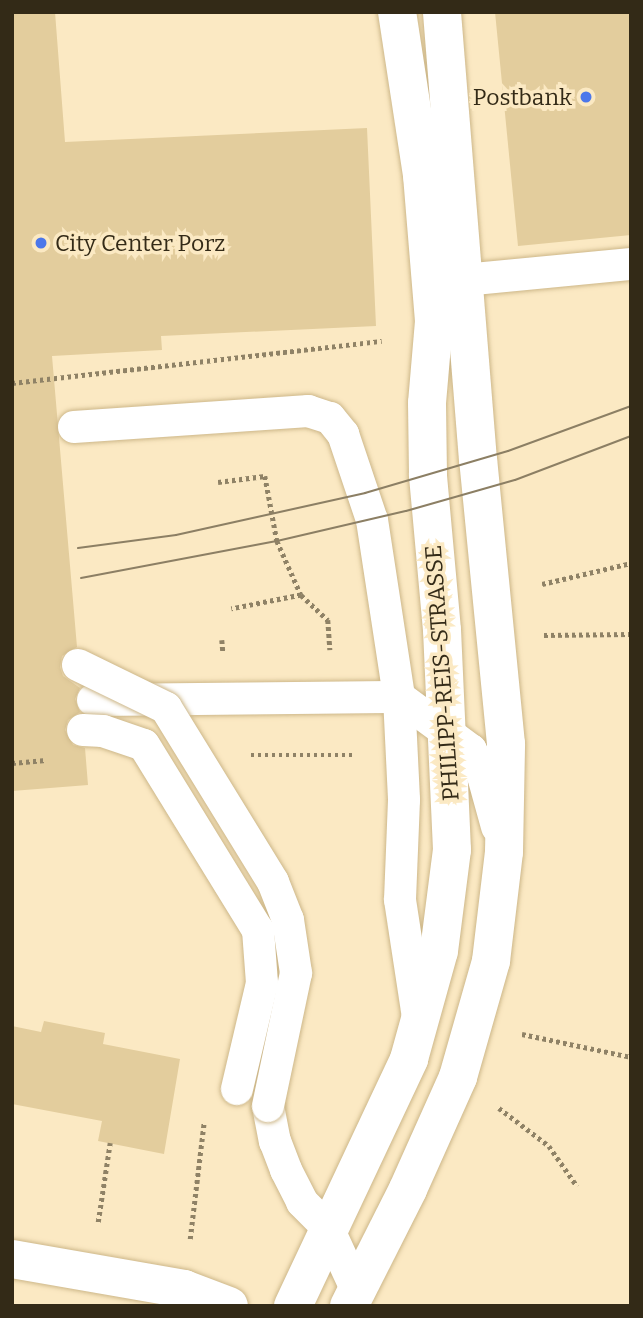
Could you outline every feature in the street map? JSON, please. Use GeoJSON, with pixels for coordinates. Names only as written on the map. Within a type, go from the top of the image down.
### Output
{"type":"FeatureCollection","features":[{"type":"Feature","properties":{"kind":"street","name":"PHILIPP-REIS-STRASSE"},"geometry":{"type":"LineString","coordinates":[[293,1306],[409,1059],[439,951],[452,850],[448,731],[428,475],[427,403],[434,320],[422,175],[397,12]]}},
{"type":"Feature","properties":{"kind":"street"},"geometry":{"type":"LineString","coordinates":[[353,1298],[458,1077],[491,961],[504,852],[506,744],[442,12]]}},
{"type":"Feature","properties":{"kind":"street"},"geometry":{"type":"LineString","coordinates":[[12,1259],[184,1289],[229,1306]]}},
{"type":"Feature","properties":{"kind":"lane"},"geometry":{"type":"LineString","coordinates":[[464,280],[631,264]]}},
{"type":"Feature","properties":{"kind":"lane"},"geometry":{"type":"LineString","coordinates":[[74,427],[307,411],[330,418],[343,434],[372,520],[398,697],[404,800],[400,900],[419,1023]]}},
{"type":"Feature","properties":{"kind":"lane"},"geometry":{"type":"LineString","coordinates":[[78,665],[166,708],[273,882],[288,920],[296,973],[268,1106],[275,1141],[302,1202],[328,1228],[353,1298]]}},
{"type":"Feature","properties":{"kind":"lane"},"geometry":{"type":"LineString","coordinates":[[93,700],[398,697],[471,750],[483,776],[504,852]]}},
{"type":"Feature","properties":{"kind":"lane"},"geometry":{"type":"LineString","coordinates":[[83,730],[103,731],[144,745],[258,930],[262,983],[237,1089]]}},
{"type":"Feature","properties":{"kind":"path"},"geometry":{"type":"LineString","coordinates":[[12,383],[382,342],[383,329]]}},
{"type":"Feature","properties":{"kind":"path"},"geometry":{"type":"LineString","coordinates":[[218,482],[265,476],[276,541],[301,595],[231,609]]}},
{"type":"Feature","properties":{"kind":"path"},"geometry":{"type":"LineString","coordinates":[[492,592],[577,578],[631,563]]}},
{"type":"Feature","properties":{"kind":"path"},"geometry":{"type":"LineString","coordinates":[[531,635],[631,634]]}},
{"type":"Feature","properties":{"kind":"path"},"geometry":{"type":"LineString","coordinates":[[222,640],[233,755],[363,755]]}},
{"type":"Feature","properties":{"kind":"path"},"geometry":{"type":"LineString","coordinates":[[511,1032],[631,1057]]}},
{"type":"Feature","properties":{"kind":"path"},"geometry":{"type":"LineString","coordinates":[[184,1289],[205,1111]]}},
{"type":"Feature","properties":{"kind":"path"},"geometry":{"type":"LineString","coordinates":[[89,1274],[110,1143]]}},
{"type":"Feature","properties":{"kind":"building"},"geometry":{"type":"Polygon","coordinates":[[[12,12],[55,12],[65,142],[367,128],[376,326],[161,336],[162,350],[52,356],[77,647],[62,656],[60,667],[63,676],[80,688],[75,699],[80,712],[68,720],[65,730],[73,745],[85,748],[88,785],[12,791],[12,12]]]}},
{"type":"Feature","properties":{"kind":"building"},"geometry":{"type":"Polygon","coordinates":[[[495,12],[631,12],[631,235],[518,246],[495,12]]]}},
{"type":"Feature","properties":{"kind":"building"},"geometry":{"type":"Polygon","coordinates":[[[44,1021],[105,1033],[103,1044],[180,1059],[164,1154],[98,1141],[102,1121],[12,1104],[12,1026],[41,1032],[44,1021]]]}},
{"type":"Feature","properties":{"kind":"tram line"},"geometry":{"type":"LineString","coordinates":[[78,548],[176,535],[365,493],[508,451],[631,406]]}},
{"type":"Feature","properties":{"kind":"tram line"},"geometry":{"type":"LineString","coordinates":[[81,578],[277,541],[406,511],[515,480],[631,436]]}},
{"type":"Feature","properties":{"kind":"place","name":"Postbank"},"geometry":{"type":"Point","coordinates":[586,97]}},
{"type":"Feature","properties":{"kind":"place","name":"City Center Porz"},"geometry":{"type":"Point","coordinates":[41,243]}}]}
